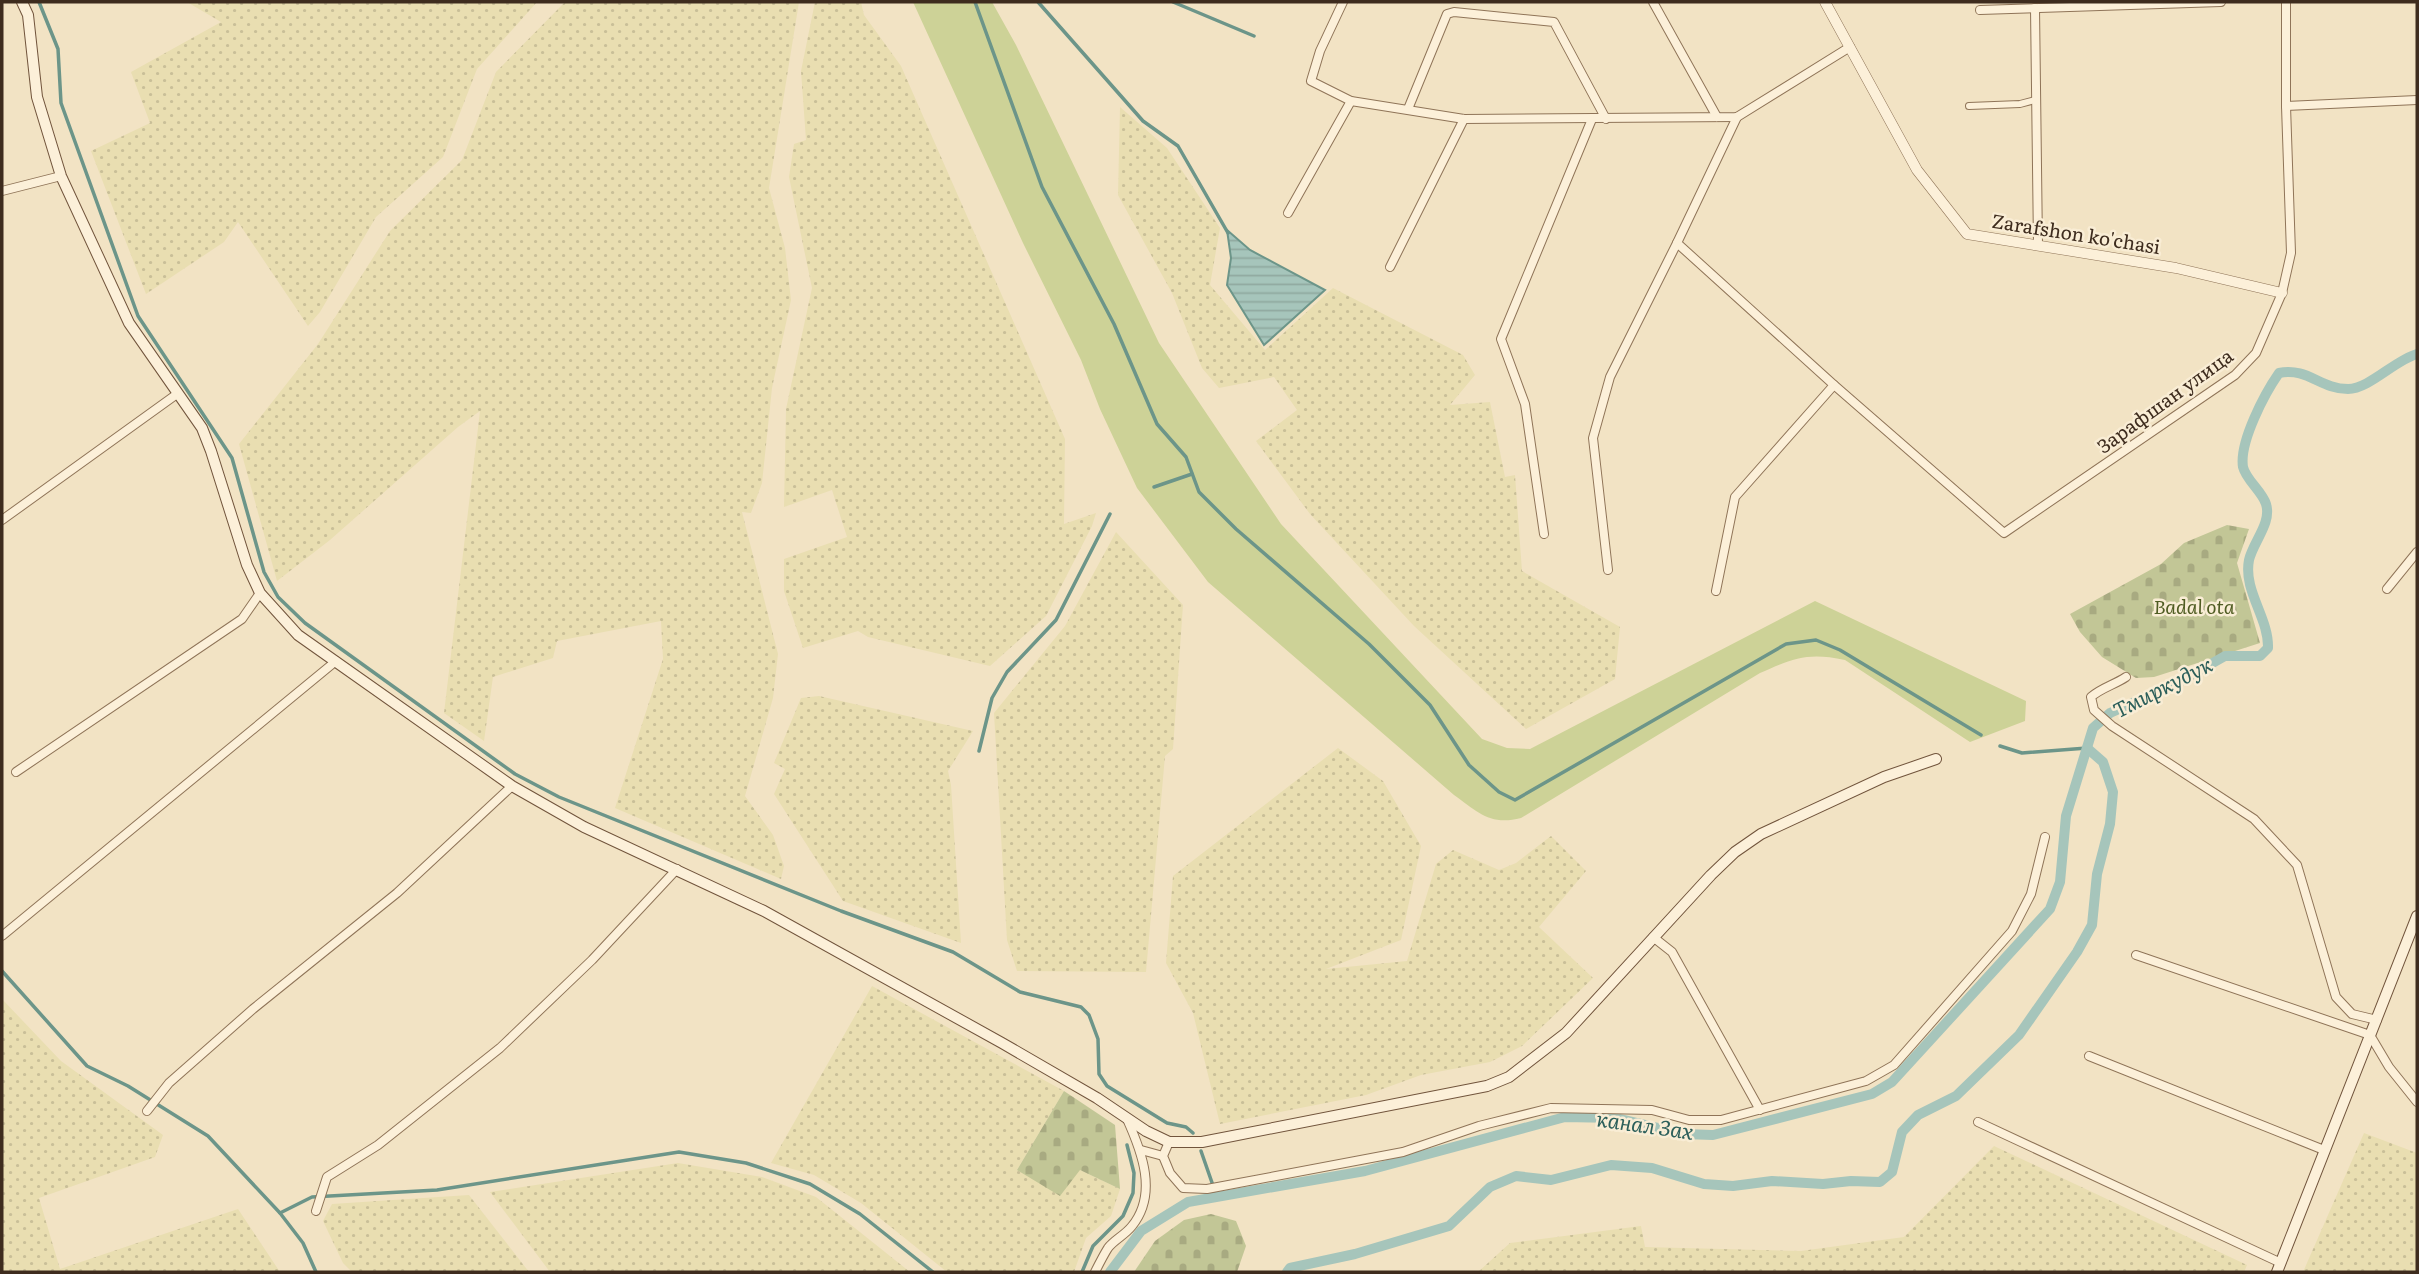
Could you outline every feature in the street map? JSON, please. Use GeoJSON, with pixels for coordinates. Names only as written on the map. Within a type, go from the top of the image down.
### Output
{"type":"FeatureCollection","features":[{"type":"Feature","properties":{"kind":"main road"},"geometry":{"type":"LineString","coordinates":[[22,2],[28,15],[37,97],[61,176],[129,323],[202,428],[212,451],[247,565],[260,593],[298,635],[512,786],[584,827],[764,911],[990,1036],[1097,1098],[1146,1131],[1169,1142],[1202,1142],[1487,1086],[1508,1077],[1566,1033],[1735,852],[1761,834],[1884,777],[1936,759]]}},
{"type":"Feature","properties":{"kind":"main road"},"geometry":{"type":"LineString","coordinates":[[2279,1268],[2417,916]]}},
{"type":"Feature","properties":{"kind":"street"},"geometry":{"type":"LineString","coordinates":[[1343,2],[1320,51],[1311,80],[1351,101],[1464,119],[1737,117],[1850,47]]}},
{"type":"Feature","properties":{"kind":"street"},"geometry":{"type":"LineString","coordinates":[[1653,2],[1717,117]]}},
{"type":"Feature","properties":{"kind":"street","name":"Zarafshon ko'chasi"},"geometry":{"type":"LineString","coordinates":[[1825,2],[1917,170],[1967,234],[2176,268],[2282,293]]}},
{"type":"Feature","properties":{"kind":"street"},"geometry":{"type":"LineString","coordinates":[[1980,6],[2035,8],[2221,2]]}},
{"type":"Feature","properties":{"kind":"street","name":"Зарафшан улица"},"geometry":{"type":"LineString","coordinates":[[1834,385],[2004,533],[2235,375],[2256,353],[2282,293],[2291,253],[2286,2]]}},
{"type":"Feature","properties":{"kind":"street"},"geometry":{"type":"LineString","coordinates":[[2035,8],[2038,246]]}},
{"type":"Feature","properties":{"kind":"street"},"geometry":{"type":"LineString","coordinates":[[1408,109],[1447,14],[1454,12],[1554,22],[1606,119]]}},
{"type":"Feature","properties":{"kind":"street"},"geometry":{"type":"LineString","coordinates":[[1969,106],[2020,104],[2035,100]]}},
{"type":"Feature","properties":{"kind":"street"},"geometry":{"type":"LineString","coordinates":[[2286,106],[2417,100]]}},
{"type":"Feature","properties":{"kind":"street"},"geometry":{"type":"LineString","coordinates":[[1288,213],[1351,101]]}},
{"type":"Feature","properties":{"kind":"street"},"geometry":{"type":"LineString","coordinates":[[1608,570],[1593,438],[1610,377],[1737,117]]}},
{"type":"Feature","properties":{"kind":"street"},"geometry":{"type":"LineString","coordinates":[[1390,267],[1464,119]]}},
{"type":"Feature","properties":{"kind":"street"},"geometry":{"type":"LineString","coordinates":[[1544,534],[1525,404],[1501,339],[1591,119]]}},
{"type":"Feature","properties":{"kind":"street"},"geometry":{"type":"LineString","coordinates":[[2,191],[61,176]]}},
{"type":"Feature","properties":{"kind":"street"},"geometry":{"type":"LineString","coordinates":[[1677,243],[1834,385],[1735,497],[1716,591]]}},
{"type":"Feature","properties":{"kind":"street"},"geometry":{"type":"LineString","coordinates":[[2,520],[177,394]]}},
{"type":"Feature","properties":{"kind":"street"},"geometry":{"type":"LineString","coordinates":[[2387,589],[2417,552]]}},
{"type":"Feature","properties":{"kind":"street"},"geometry":{"type":"LineString","coordinates":[[16,772],[242,619],[260,593]]}},
{"type":"Feature","properties":{"kind":"street"},"geometry":{"type":"LineString","coordinates":[[2,936],[336,661]]}},
{"type":"Feature","properties":{"kind":"street"},"geometry":{"type":"LineString","coordinates":[[2126,677],[2112,686],[2099,689],[2091,697],[2094,710],[2112,726],[2255,819],[2297,865],[2336,997],[2352,1014],[2377,1020]]}},
{"type":"Feature","properties":{"kind":"street"},"geometry":{"type":"LineString","coordinates":[[147,1111],[169,1083],[253,1009],[397,893],[512,786]]}},
{"type":"Feature","properties":{"kind":"street"},"geometry":{"type":"LineString","coordinates":[[1169,1142],[1163,1156],[1170,1173],[1184,1188],[1207,1189],[1403,1152],[1479,1126],[1551,1108],[1652,1110],[1689,1120],[1721,1120],[1866,1082],[1894,1065],[2012,931],[2031,894],[2045,837]]}},
{"type":"Feature","properties":{"kind":"street"},"geometry":{"type":"LineString","coordinates":[[316,1211],[327,1177],[378,1144],[500,1048],[592,960],[677,869]]}},
{"type":"Feature","properties":{"kind":"street"},"geometry":{"type":"LineString","coordinates":[[1653,937],[1672,952],[1760,1110]]}},
{"type":"Feature","properties":{"kind":"street"},"geometry":{"type":"LineString","coordinates":[[2136,955],[2370,1035],[2389,1067],[2417,1102]]}},
{"type":"Feature","properties":{"kind":"street"},"geometry":{"type":"LineString","coordinates":[[2089,1056],[2324,1150]]}},
{"type":"Feature","properties":{"kind":"street"},"geometry":{"type":"LineString","coordinates":[[1095,1272],[1108,1247],[1131,1227],[1143,1206],[1146,1177],[1141,1150],[1128,1119]]}},
{"type":"Feature","properties":{"kind":"street"},"geometry":{"type":"LineString","coordinates":[[1978,1122],[2279,1268]]}},
{"type":"Feature","properties":{"kind":"street"},"geometry":{"type":"LineString","coordinates":[[1141,1150],[1163,1156]]}},
{"type":"Feature","properties":{"kind":"shaded area"},"geometry":{"type":"Polygon","coordinates":[[[187,2],[537,2],[477,69],[443,157],[376,217],[320,312],[308,326],[238,222],[224,242],[146,294],[91,151],[150,123],[131,72],[221,22],[187,2]]]}},
{"type":"Feature","properties":{"kind":"shaded area"},"geometry":{"type":"Polygon","coordinates":[[[565,2],[799,2],[769,188],[785,248],[791,300],[772,388],[762,483],[751,513],[742,512],[778,654],[773,698],[745,796],[773,835],[784,866],[781,879],[615,808],[663,659],[661,621],[557,641],[553,658],[493,677],[484,741],[444,713],[480,411],[458,427],[330,540],[277,581],[239,444],[318,344],[390,231],[462,160],[496,72],[565,2]]]}},
{"type":"Feature","properties":{"kind":"shaded area"},"geometry":{"type":"Polygon","coordinates":[[[815,2],[861,2],[864,15],[901,66],[1065,439],[1064,524],[1096,513],[1046,616],[990,666],[868,637],[858,631],[803,648],[784,591],[784,559],[847,537],[832,490],[784,507],[786,409],[812,288],[789,177],[794,144],[806,140],[801,71],[815,2]]]}},
{"type":"Feature","properties":{"kind":"shaded area"},"geometry":{"type":"Polygon","coordinates":[[[1120,107],[1167,148],[1220,228],[1210,285],[1265,350],[1333,288],[1463,355],[1475,375],[1450,405],[1490,402],[1505,477],[1515,475],[1522,571],[1620,627],[1615,679],[1526,729],[1414,626],[1310,514],[1256,441],[1297,410],[1274,377],[1219,388],[1202,368],[1172,293],[1118,195],[1120,107]]]}},
{"type":"Feature","properties":{"kind":"shaded area"},"geometry":{"type":"Polygon","coordinates":[[[1116,532],[1183,605],[1173,749],[1165,756],[1146,972],[1017,971],[1007,940],[994,713],[1065,626],[1116,532]]]}},
{"type":"Feature","properties":{"kind":"shaded area"},"geometry":{"type":"Polygon","coordinates":[[[819,696],[973,731],[948,771],[961,943],[843,901],[774,794],[785,769],[774,763],[801,698],[819,696]]]}},
{"type":"Feature","properties":{"kind":"shaded area"},"geometry":{"type":"Polygon","coordinates":[[[1338,748],[1383,781],[1421,846],[1401,940],[1326,969],[1407,961],[1436,864],[1453,850],[1499,870],[1516,863],[1551,836],[1586,871],[1539,927],[1593,978],[1522,1046],[1490,1062],[1421,1075],[1366,1095],[1220,1124],[1193,1013],[1166,963],[1173,876],[1338,748]]]}},
{"type":"Feature","properties":{"kind":"shaded area"},"geometry":{"type":"Polygon","coordinates":[[[872,986],[1064,1091],[1017,1170],[1080,1170],[1120,1189],[1111,1216],[1086,1238],[1074,1272],[947,1272],[861,1203],[814,1175],[771,1163],[872,986]]]}},
{"type":"Feature","properties":{"kind":"shaded area"},"geometry":{"type":"Polygon","coordinates":[[[2,999],[61,1061],[163,1135],[155,1157],[39,1198],[60,1269],[238,1209],[280,1272],[2,1272],[2,999]]]}},
{"type":"Feature","properties":{"kind":"shaded area"},"geometry":{"type":"Polygon","coordinates":[[[2364,1133],[2417,1153],[2417,1272],[2303,1272],[2364,1133]]]}},
{"type":"Feature","properties":{"kind":"shaded area"},"geometry":{"type":"Polygon","coordinates":[[[1994,1146],[2247,1265],[2244,1272],[1478,1272],[1510,1243],[1641,1226],[1645,1247],[1801,1251],[1904,1237],[1994,1146]]]}},
{"type":"Feature","properties":{"kind":"shaded area"},"geometry":{"type":"Polygon","coordinates":[[[678,1163],[762,1177],[816,1197],[910,1272],[550,1272],[490,1192],[678,1163]]]}},
{"type":"Feature","properties":{"kind":"shaded area"},"geometry":{"type":"Polygon","coordinates":[[[469,1195],[529,1272],[352,1272],[343,1263],[323,1221],[332,1204],[469,1195]]]}},
{"type":"Feature","properties":{"kind":"green space"},"geometry":{"type":"Polygon","coordinates":[[[913,2],[992,2],[1016,45],[1159,343],[1281,524],[1482,739],[1507,748],[1530,749],[1815,601],[2026,701],[2025,721],[1970,742],[1845,660],[1801,658],[1760,673],[1521,818],[1493,819],[1478,812],[1454,795],[1208,582],[1137,488],[1100,409],[1081,360],[1023,243],[913,2]]]}},
{"type":"Feature","properties":{"kind":"green space","name":"Badal ota"},"geometry":{"type":"Polygon","coordinates":[[[2227,525],[2249,529],[2237,563],[2260,643],[2154,677],[2136,678],[2102,657],[2080,632],[2070,614],[2161,564],[2184,543],[2227,525]]]}},
{"type":"Feature","properties":{"kind":"green space"},"geometry":{"type":"Polygon","coordinates":[[[1064,1091],[1115,1125],[1120,1189],[1080,1170],[1060,1196],[1017,1170],[1064,1091]]]}},
{"type":"Feature","properties":{"kind":"green space"},"geometry":{"type":"Polygon","coordinates":[[[1211,1214],[1236,1221],[1246,1246],[1237,1272],[1134,1272],[1155,1241],[1184,1220],[1211,1214]]]}},
{"type":"Feature","properties":{"kind":"water"},"geometry":{"type":"Polygon","coordinates":[[[1227,230],[1250,250],[1325,290],[1264,345],[1227,285],[1231,258],[1227,230]]]}},
{"type":"Feature","properties":{"kind":"waterway"},"geometry":{"type":"LineString","coordinates":[[39,2],[58,49],[61,103],[138,316],[232,458],[264,572],[278,597],[305,623],[515,774],[559,797],[841,911],[953,952],[1020,992],[1081,1007],[1089,1015],[1098,1039],[1099,1074],[1107,1086],[1167,1123],[1186,1127],[1193,1133]]}},
{"type":"Feature","properties":{"kind":"waterway"},"geometry":{"type":"LineString","coordinates":[[975,2],[1042,187],[1114,324],[1157,424],[1186,457],[1199,492],[1236,529],[1369,644],[1430,705],[1469,765],[1499,792],[1515,800],[1786,644],[1816,640],[1840,650],[1981,735]]}},
{"type":"Feature","properties":{"kind":"waterway"},"geometry":{"type":"LineString","coordinates":[[1038,2],[1143,121],[1178,146],[1228,233]]}},
{"type":"Feature","properties":{"kind":"waterway"},"geometry":{"type":"LineString","coordinates":[[1173,2],[1254,36]]}},
{"type":"Feature","properties":{"kind":"waterway","name":"канал Зах"},"geometry":{"type":"LineString","coordinates":[[1110,1272],[1141,1231],[1188,1202],[1365,1171],[1565,1117],[1616,1118],[1684,1134],[1713,1135],[1872,1094],[1892,1082],[2050,909],[2060,882],[2066,816],[2093,728],[2110,713],[2179,682],[2225,656],[2260,656],[2268,648],[2265,626],[2248,571],[2251,553],[2264,525],[2267,511],[2264,499],[2245,472],[2243,457],[2254,418],[2279,373],[2298,373],[2329,386],[2356,388],[2417,354]]}},
{"type":"Feature","properties":{"kind":"waterway"},"geometry":{"type":"LineString","coordinates":[[1154,487],[1192,474]]}},
{"type":"Feature","properties":{"kind":"waterway"},"geometry":{"type":"LineString","coordinates":[[979,751],[992,698],[1007,672],[1056,620],[1110,514]]}},
{"type":"Feature","properties":{"kind":"waterway"},"geometry":{"type":"LineString","coordinates":[[2000,746],[2022,753],[2087,748]]}},
{"type":"Feature","properties":{"kind":"waterway"},"geometry":{"type":"LineString","coordinates":[[1287,1272],[1290,1268],[1355,1254],[1449,1226],[1490,1187],[1516,1176],[1551,1180],[1611,1165],[1652,1168],[1704,1184],[1733,1186],[1772,1181],[1823,1184],[1880,1182],[1892,1172],[1902,1132],[1918,1115],[1956,1096],[2019,1035],[2077,952],[2092,925],[2097,874],[2110,824],[2113,792],[2103,762],[2087,748]]}},
{"type":"Feature","properties":{"kind":"waterway"},"geometry":{"type":"LineString","coordinates":[[2,971],[87,1066],[128,1086],[208,1136],[280,1213],[303,1243],[316,1272]]}},
{"type":"Feature","properties":{"kind":"waterway"},"geometry":{"type":"LineString","coordinates":[[1082,1272],[1093,1246],[1123,1216],[1133,1193],[1134,1173],[1127,1145]]}},
{"type":"Feature","properties":{"kind":"waterway"},"geometry":{"type":"LineString","coordinates":[[1201,1151],[1217,1197]]}},
{"type":"Feature","properties":{"kind":"waterway"},"geometry":{"type":"LineString","coordinates":[[280,1213],[312,1197],[437,1190],[679,1152],[746,1163],[810,1184],[860,1214],[933,1272]]}},
{"type":"Feature","properties":{"kind":"water label","name":"Тмиркудук"},"geometry":{"type":"Point","coordinates":[2163,688]}}]}
